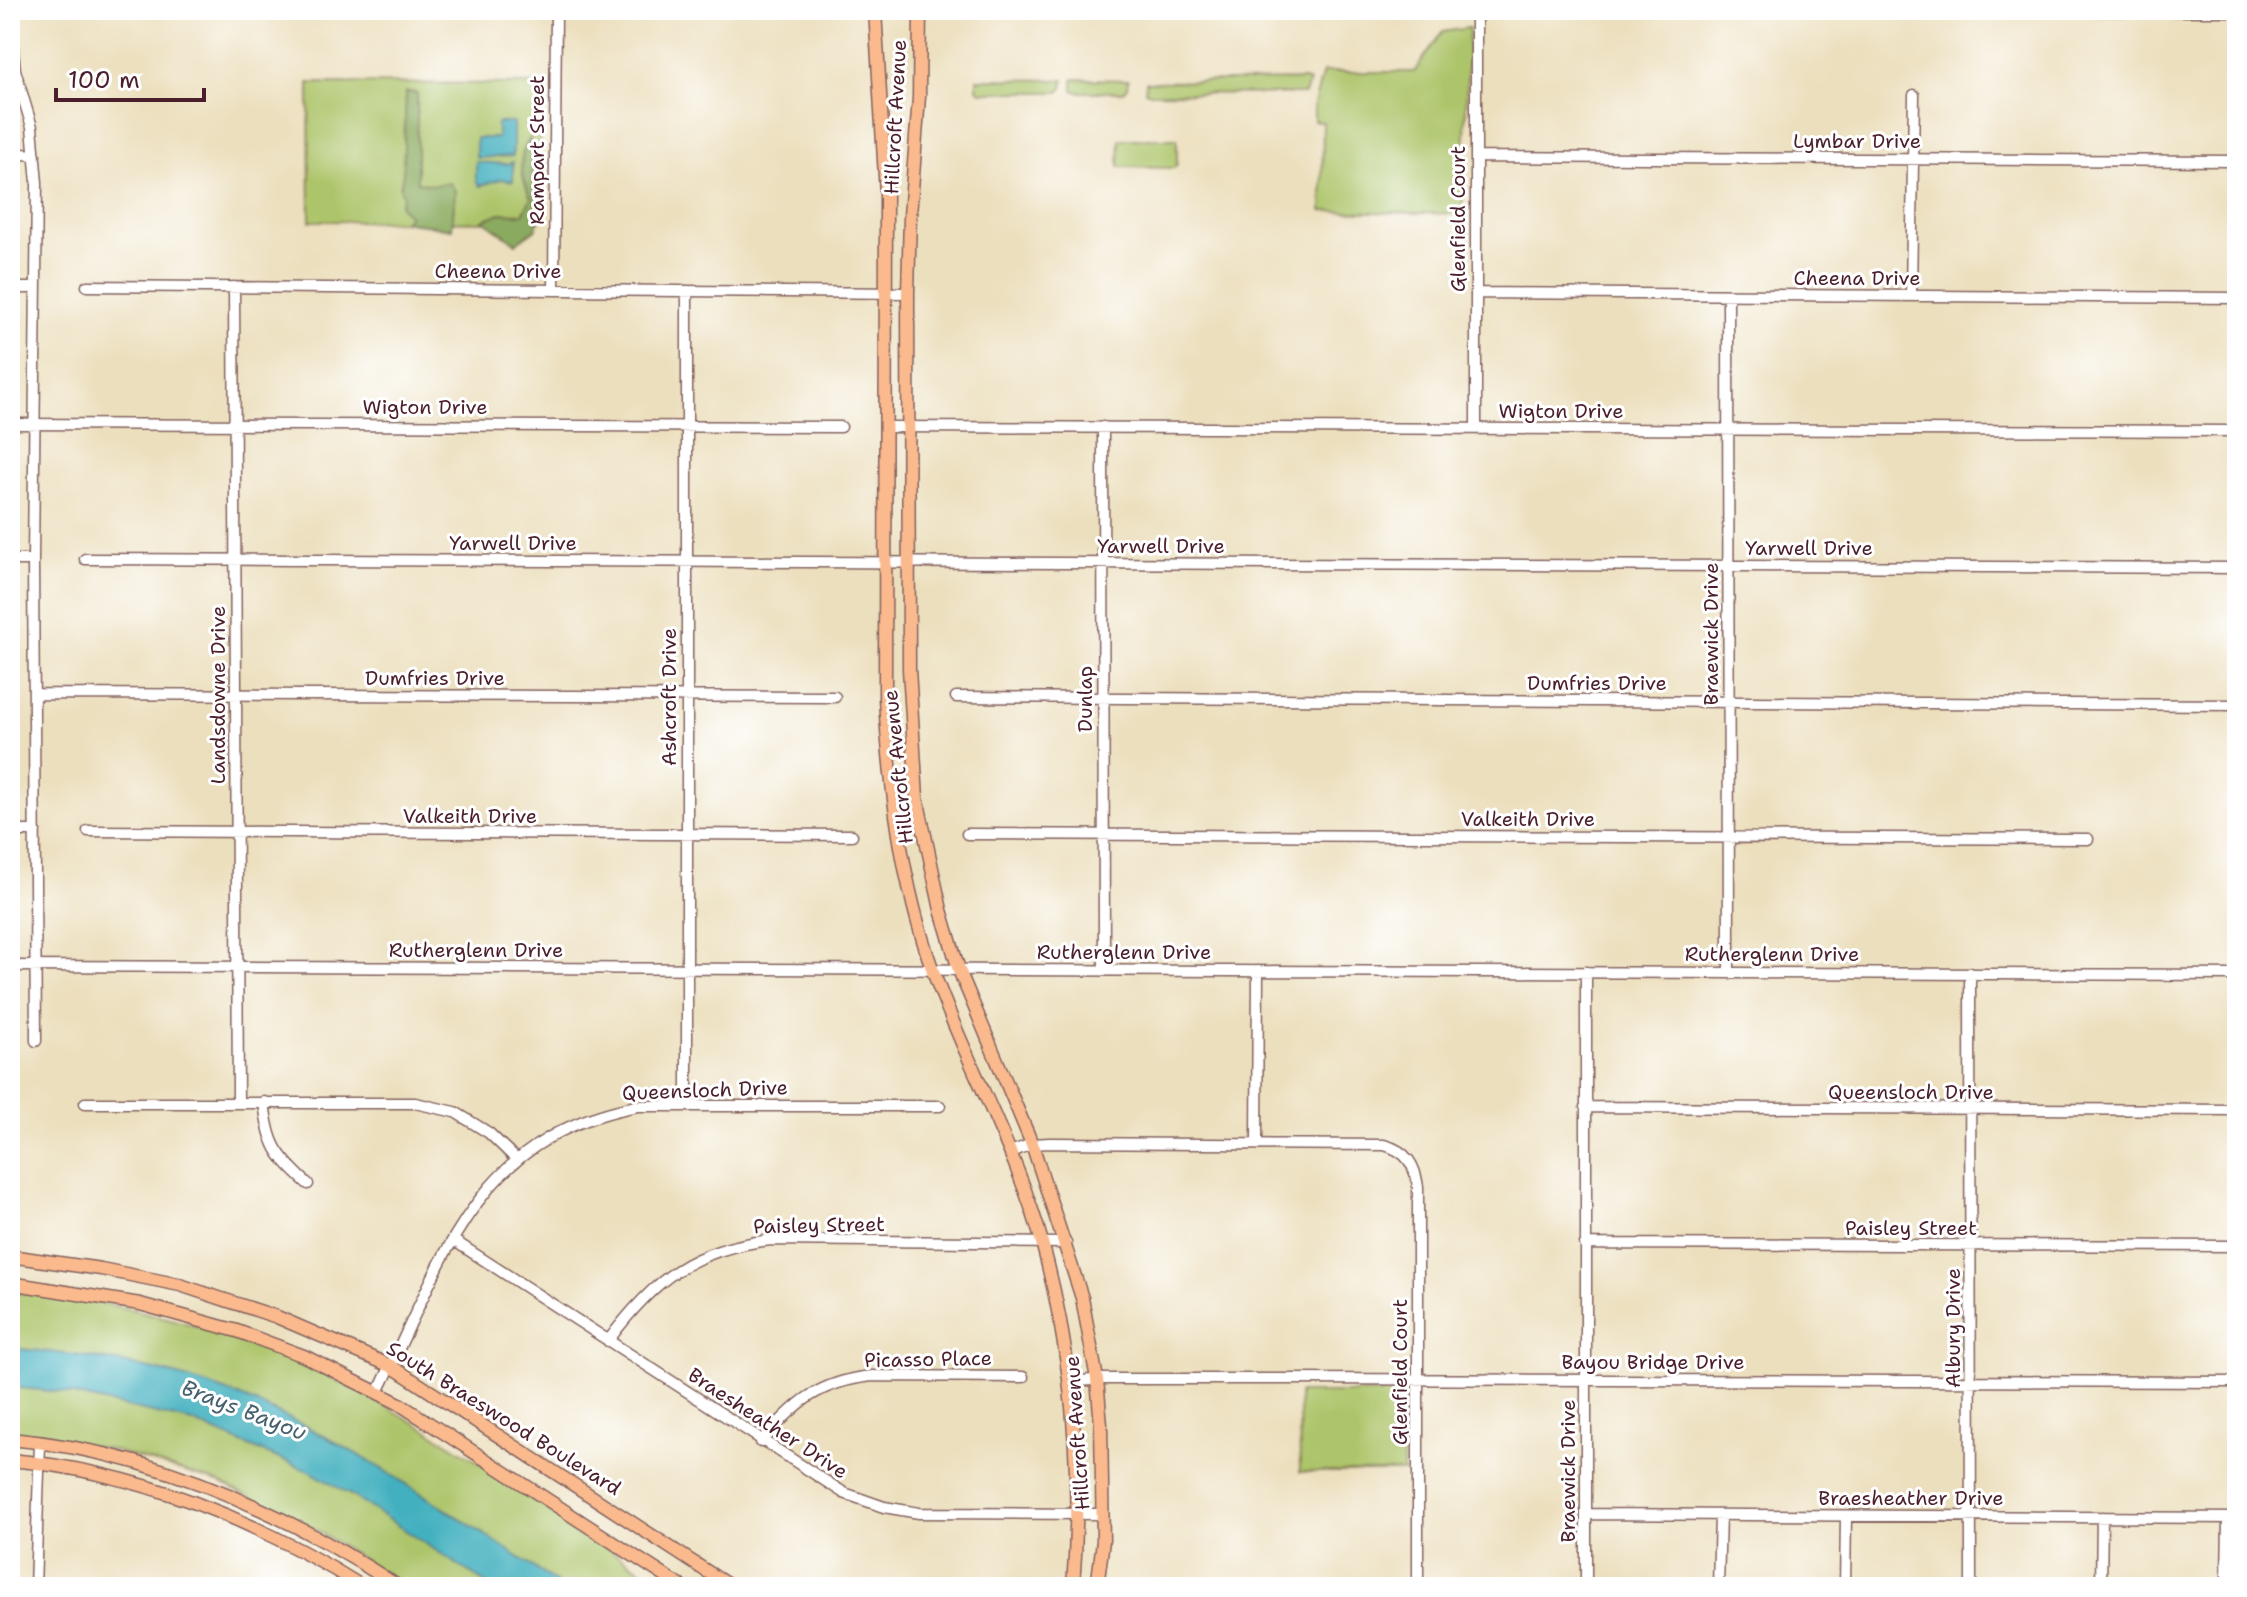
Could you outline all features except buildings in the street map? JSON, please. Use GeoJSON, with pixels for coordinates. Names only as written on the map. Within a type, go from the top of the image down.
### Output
{"type":"FeatureCollection","features":[{"type":"Feature","properties":{"kind":"main road","name":"Hillcroft Avenue"},"geometry":{"type":"LineString","coordinates":[[875,10],[886,194],[884,563],[889,766],[901,845],[932,970],[1010,1152],[1042,1242],[1069,1382],[1076,1463],[1074,1583]]}},
{"type":"Feature","properties":{"kind":"main road","name":"Hillcroft Avenue"},"geometry":{"type":"LineString","coordinates":[[919,11],[919,97],[908,293],[909,669],[917,798],[941,910],[959,970],[1032,1144],[1082,1298],[1097,1379],[1103,1514],[1097,1587]]}},
{"type":"Feature","properties":{"kind":"main road","name":"South Braeswood Boulevard"},"geometry":{"type":"LineString","coordinates":[[10,1256],[101,1269],[180,1285],[229,1299],[391,1366],[731,1587]]}},
{"type":"Feature","properties":{"kind":"main road"},"geometry":{"type":"LineString","coordinates":[[97,1295],[101,1269]]}},
{"type":"Feature","properties":{"kind":"main road"},"geometry":{"type":"LineString","coordinates":[[10,1283],[140,1304],[237,1331],[304,1356],[378,1392],[682,1587]]}},
{"type":"Feature","properties":{"kind":"main road"},"geometry":{"type":"LineString","coordinates":[[10,1439],[112,1457],[225,1492],[299,1526],[399,1587]]}},
{"type":"Feature","properties":{"kind":"main road"},"geometry":{"type":"LineString","coordinates":[[10,1460],[97,1473],[197,1503],[299,1549],[363,1587]]}},
{"type":"Feature","properties":{"kind":"main road"},"geometry":{"type":"LineString","coordinates":[[592,1528],[607,1506]]}},
{"type":"Feature","properties":{"kind":"street","name":"Rampart Street"},"geometry":{"type":"LineString","coordinates":[[554,290],[556,10]]}},
{"type":"Feature","properties":{"kind":"street","name":"Glenfield Court"},"geometry":{"type":"LineString","coordinates":[[1476,10],[1476,429]]}},
{"type":"Feature","properties":{"kind":"street"},"geometry":{"type":"LineString","coordinates":[[1887,10],[2237,11]]}},
{"type":"Feature","properties":{"kind":"street"},"geometry":{"type":"LineString","coordinates":[[10,22],[15,70],[32,127],[35,155],[33,560],[36,1041]]}},
{"type":"Feature","properties":{"kind":"street"},"geometry":{"type":"LineString","coordinates":[[1911,296],[1914,95]]}},
{"type":"Feature","properties":{"kind":"street"},"geometry":{"type":"LineString","coordinates":[[10,153],[35,155]]}},
{"type":"Feature","properties":{"kind":"street","name":"Lymbar Drive"},"geometry":{"type":"LineString","coordinates":[[1476,157],[2237,161]]}},
{"type":"Feature","properties":{"kind":"street","name":"Cheena Drive"},"geometry":{"type":"LineString","coordinates":[[87,286],[908,293]]}},
{"type":"Feature","properties":{"kind":"street","name":"Landsdowne Drive"},"geometry":{"type":"LineString","coordinates":[[234,287],[238,1102]]}},
{"type":"Feature","properties":{"kind":"street"},"geometry":{"type":"LineString","coordinates":[[10,288],[35,288]]}},
{"type":"Feature","properties":{"kind":"street","name":"Ashcroft Drive"},"geometry":{"type":"LineString","coordinates":[[687,291],[687,1104]]}},
{"type":"Feature","properties":{"kind":"street","name":"Cheena Drive"},"geometry":{"type":"LineString","coordinates":[[1476,293],[2237,298]]}},
{"type":"Feature","properties":{"kind":"street","name":"Braewick Drive"},"geometry":{"type":"LineString","coordinates":[[1728,295],[1729,972]]}},
{"type":"Feature","properties":{"kind":"street","name":"Wigton Drive"},"geometry":{"type":"LineString","coordinates":[[10,424],[841,427]]}},
{"type":"Feature","properties":{"kind":"street","name":"Wigton Drive"},"geometry":{"type":"LineString","coordinates":[[885,427],[2237,431]]}},
{"type":"Feature","properties":{"kind":"street","name":"Dunlap"},"geometry":{"type":"LineString","coordinates":[[1103,427],[1104,970]]}},
{"type":"Feature","properties":{"kind":"street","name":"Yarwell Drive"},"geometry":{"type":"LineString","coordinates":[[85,559],[2237,568]]}},
{"type":"Feature","properties":{"kind":"street"},"geometry":{"type":"LineString","coordinates":[[10,560],[33,560]]}},
{"type":"Feature","properties":{"kind":"street","name":"Dumfries Drive"},"geometry":{"type":"LineString","coordinates":[[35,694],[835,697]]}},
{"type":"Feature","properties":{"kind":"street","name":"Dumfries Drive"},"geometry":{"type":"LineString","coordinates":[[956,697],[2237,705]]}},
{"type":"Feature","properties":{"kind":"street"},"geometry":{"type":"LineString","coordinates":[[10,831],[35,831]]}},
{"type":"Feature","properties":{"kind":"street","name":"Valkeith Drive"},"geometry":{"type":"LineString","coordinates":[[88,831],[852,835]]}},
{"type":"Feature","properties":{"kind":"street","name":"Valkeith Drive"},"geometry":{"type":"LineString","coordinates":[[967,834],[2088,839]]}},
{"type":"Feature","properties":{"kind":"street","name":"Rutherglenn Drive"},"geometry":{"type":"LineString","coordinates":[[10,966],[2237,975]]}},
{"type":"Feature","properties":{"kind":"street"},"geometry":{"type":"LineString","coordinates":[[1010,1152],[1032,1144],[1257,1144],[1258,971]]}},
{"type":"Feature","properties":{"kind":"street","name":"Braewick Drive"},"geometry":{"type":"LineString","coordinates":[[1586,972],[1586,1587]]}},
{"type":"Feature","properties":{"kind":"street","name":"Albury Drive"},"geometry":{"type":"LineString","coordinates":[[1970,973],[1971,1587]]}},
{"type":"Feature","properties":{"kind":"street"},"geometry":{"type":"LineString","coordinates":[[264,1102],[267,1132],[281,1160],[308,1184]]}},
{"type":"Feature","properties":{"kind":"street"},"geometry":{"type":"LineString","coordinates":[[85,1103],[415,1103],[455,1112],[489,1133],[516,1159]]}},
{"type":"Feature","properties":{"kind":"street","name":"Queensloch Drive"},"geometry":{"type":"LineString","coordinates":[[378,1392],[453,1240],[474,1205],[516,1159],[569,1125],[602,1113],[637,1106],[940,1106]]}},
{"type":"Feature","properties":{"kind":"street","name":"Queensloch Drive"},"geometry":{"type":"LineString","coordinates":[[1585,1107],[2237,1110]]}},
{"type":"Feature","properties":{"kind":"street","name":"Glenfield Court"},"geometry":{"type":"LineString","coordinates":[[1257,1144],[1384,1145],[1395,1148],[1409,1158],[1416,1175],[1418,1587]]}},
{"type":"Feature","properties":{"kind":"street","name":"Braesheather Drive"},"geometry":{"type":"LineString","coordinates":[[453,1240],[844,1493],[892,1509],[932,1513],[1103,1514]]}},
{"type":"Feature","properties":{"kind":"street","name":"Paisley Street"},"geometry":{"type":"LineString","coordinates":[[608,1341],[637,1303],[662,1281],[700,1258],[743,1244],[771,1240],[1066,1243]]}},
{"type":"Feature","properties":{"kind":"street","name":"Paisley Street"},"geometry":{"type":"LineString","coordinates":[[1585,1244],[2237,1246]]}},
{"type":"Feature","properties":{"kind":"street","name":"Picasso Place"},"geometry":{"type":"LineString","coordinates":[[761,1442],[799,1401],[832,1384],[852,1378],[1023,1377]]}},
{"type":"Feature","properties":{"kind":"street","name":"Bayou Bridge Drive"},"geometry":{"type":"LineString","coordinates":[[1069,1382],[1097,1379],[2237,1382]]}},
{"type":"Feature","properties":{"kind":"street"},"geometry":{"type":"LineString","coordinates":[[35,1587],[40,1443]]}},
{"type":"Feature","properties":{"kind":"street","name":"Braesheather Drive"},"geometry":{"type":"LineString","coordinates":[[1586,1514],[2233,1518]]}},
{"type":"Feature","properties":{"kind":"street"},"geometry":{"type":"LineString","coordinates":[[1718,1587],[1720,1515]]}},
{"type":"Feature","properties":{"kind":"street"},"geometry":{"type":"LineString","coordinates":[[1845,1587],[1846,1516]]}},
{"type":"Feature","properties":{"kind":"street"},"geometry":{"type":"LineString","coordinates":[[2101,1587],[2102,1517]]}},
{"type":"Feature","properties":{"kind":"street"},"geometry":{"type":"LineString","coordinates":[[2227,1580],[2233,1518]]}},
{"type":"Feature","properties":{"kind":"green space"},"geometry":{"type":"Polygon","coordinates":[[[1469,28],[1462,214],[1322,211],[1323,122],[1314,121],[1314,104],[1323,72],[1414,72],[1442,32],[1469,28]]]}},
{"type":"Feature","properties":{"kind":"green space"},"geometry":{"type":"Polygon","coordinates":[[[977,79],[1064,80],[1059,92],[981,92],[977,89],[977,79]]]}},
{"type":"Feature","properties":{"kind":"green space"},"geometry":{"type":"Polygon","coordinates":[[[1073,79],[1128,80],[1123,92],[1078,92],[1073,90],[1073,79]]]}},
{"type":"Feature","properties":{"kind":"green space"},"geometry":{"type":"Polygon","coordinates":[[[1146,82],[1309,82],[1304,94],[1145,91],[1146,82]]]}},
{"type":"Feature","properties":{"kind":"green space"},"geometry":{"type":"Polygon","coordinates":[[[309,83],[539,84],[539,222],[310,221],[309,83]]]}},
{"type":"Feature","properties":{"kind":"green space"},"geometry":{"type":"Polygon","coordinates":[[[406,92],[417,93],[417,182],[434,185],[450,183],[455,191],[452,229],[403,221],[409,216],[400,206],[403,195],[400,188],[406,92]]]}},
{"type":"Feature","properties":{"kind":"green space"},"geometry":{"type":"Polygon","coordinates":[[[530,138],[537,228],[516,243],[483,220],[500,213],[523,214],[531,198],[522,168],[523,153],[530,138]]]}},
{"type":"Feature","properties":{"kind":"green space"},"geometry":{"type":"Polygon","coordinates":[[[1120,139],[1177,139],[1177,164],[1174,168],[1119,167],[1120,139]]]}},
{"type":"Feature","properties":{"kind":"green space"},"geometry":{"type":"Polygon","coordinates":[[[10,1292],[111,1305],[160,1316],[210,1330],[306,1366],[431,1432],[667,1587],[407,1587],[308,1525],[218,1482],[112,1450],[10,1434],[10,1292]]]}},
{"type":"Feature","properties":{"kind":"green space"},"geometry":{"type":"Polygon","coordinates":[[[1299,1393],[1403,1393],[1403,1472],[1300,1472],[1299,1393]]]}},
{"type":"Feature","properties":{"kind":"water"},"geometry":{"type":"Polygon","coordinates":[[[497,123],[513,123],[513,156],[476,158],[476,138],[497,138],[497,123]]]}},
{"type":"Feature","properties":{"kind":"water"},"geometry":{"type":"Polygon","coordinates":[[[476,162],[513,162],[513,181],[501,179],[480,186],[476,181],[476,162]]]}},
{"type":"Feature","properties":{"kind":"water","name":"Brays Bayou"},"geometry":{"type":"Polygon","coordinates":[[[10,1348],[94,1358],[150,1369],[205,1384],[275,1412],[361,1456],[563,1587],[492,1587],[311,1472],[192,1422],[60,1392],[10,1387],[10,1348]]]}}]}
